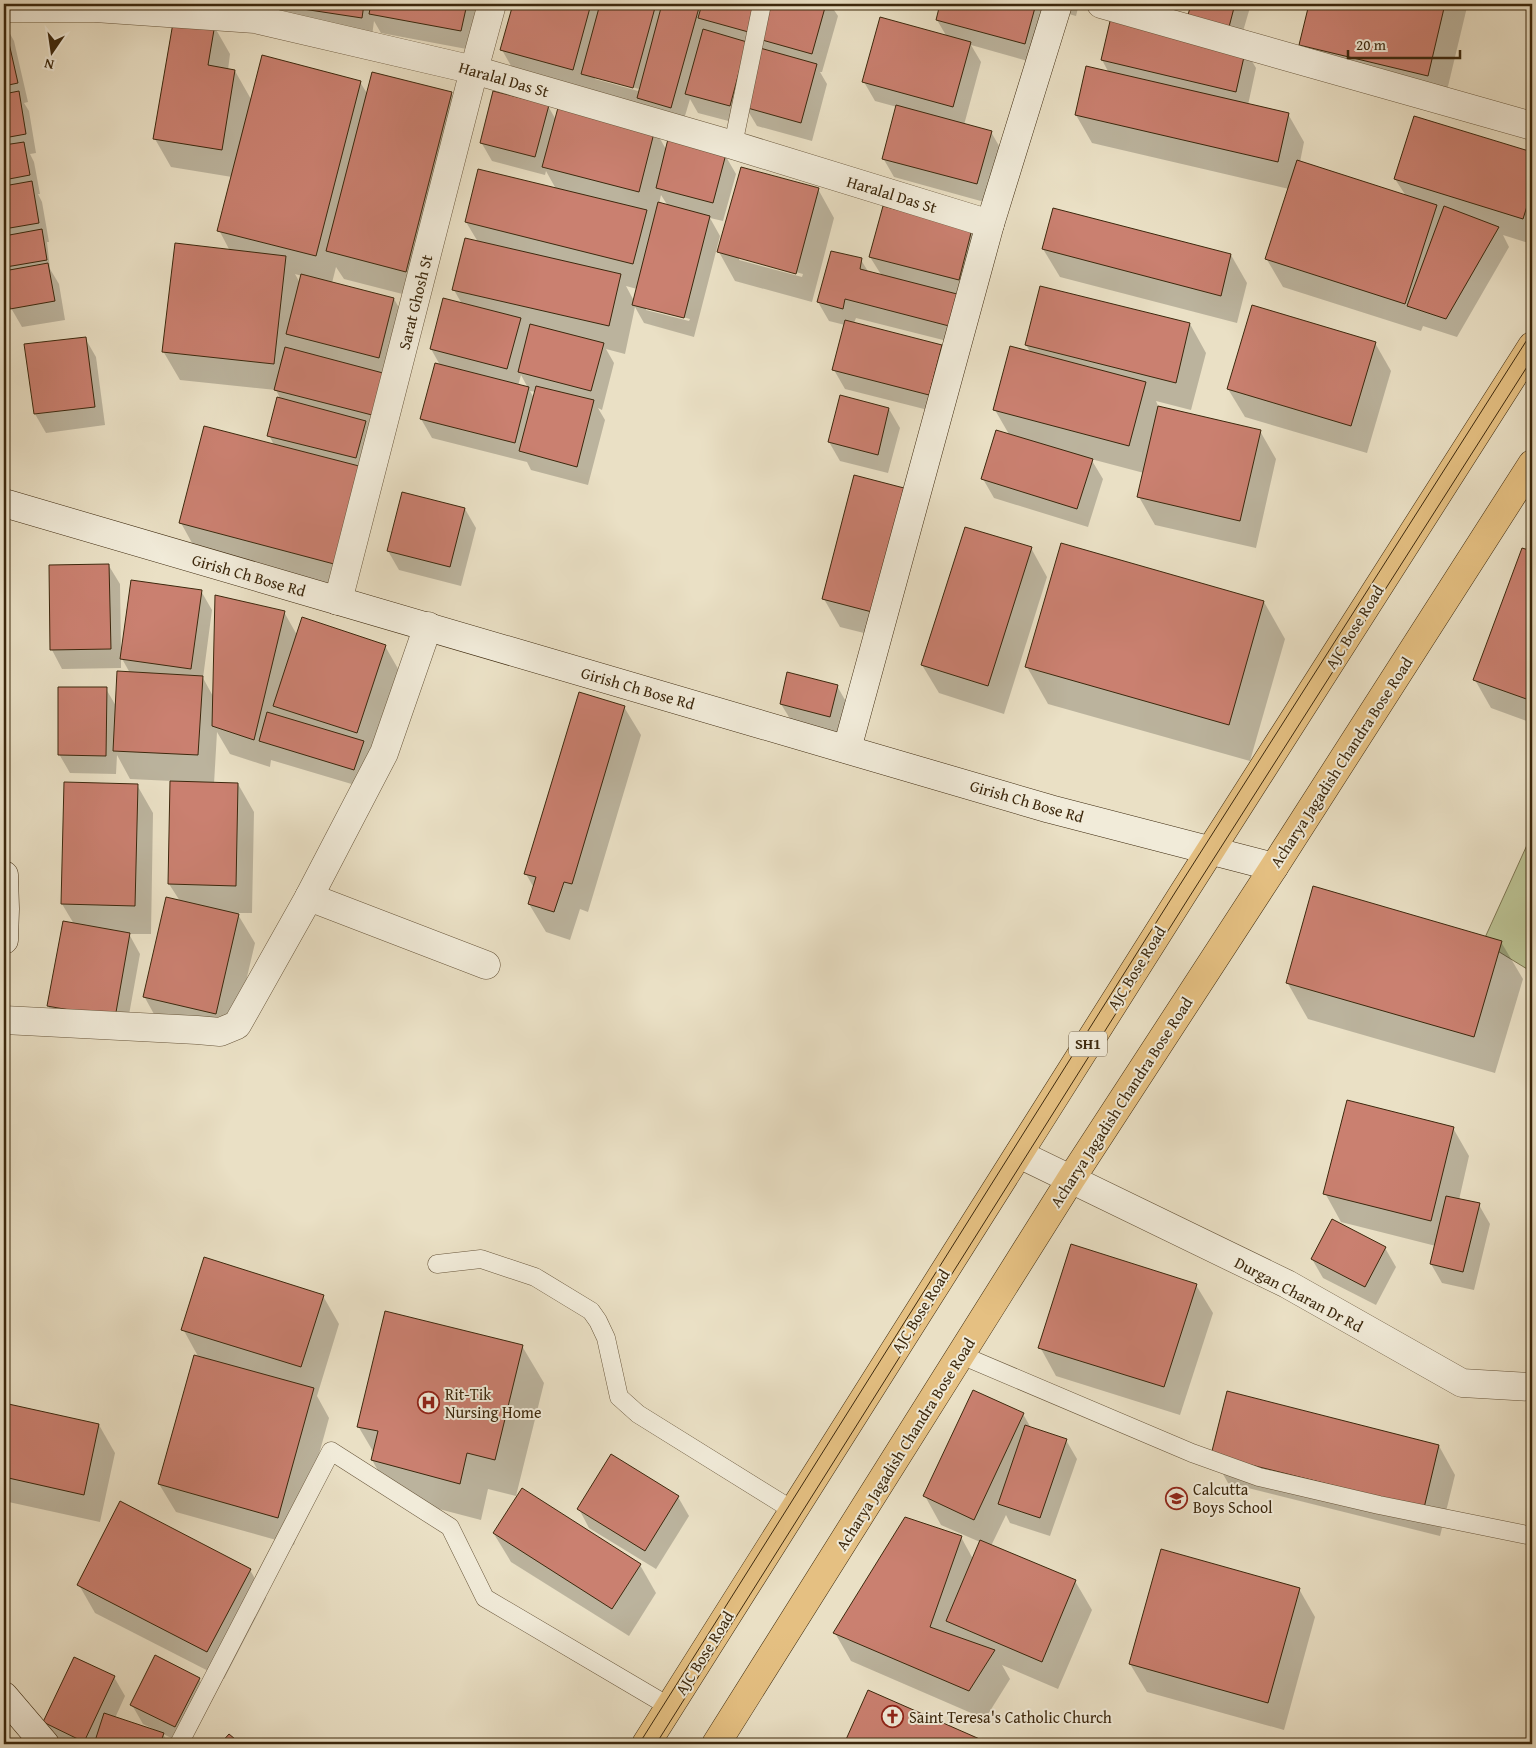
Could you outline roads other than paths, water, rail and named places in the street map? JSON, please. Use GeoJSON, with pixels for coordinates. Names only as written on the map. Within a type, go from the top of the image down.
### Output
{"type":"FeatureCollection","features":[{"type":"Feature","properties":{"kind":"main road","name":"AJC Bose Road"},"geometry":{"type":"LineString","coordinates":[[646,1744],[1532,346]]}},
{"type":"Feature","properties":{"kind":"main road","name":"Acharya Jagadish Chandra Bose Road"},"geometry":{"type":"LineString","coordinates":[[716,1744],[1071,1179],[1274,867],[1532,464]]}},
{"type":"Feature","properties":{"kind":"street","name":"Sarat Ghosh St"},"geometry":{"type":"LineString","coordinates":[[338,600],[492,4]]}},
{"type":"Feature","properties":{"kind":"street"},"geometry":{"type":"LineString","coordinates":[[847,749],[990,224],[1058,4]]}},
{"type":"Feature","properties":{"kind":"street"},"geometry":{"type":"LineString","coordinates":[[1101,4],[1532,126]]}},
{"type":"Feature","properties":{"kind":"street","name":"Haralal Das St"},"geometry":{"type":"LineString","coordinates":[[4,8],[255,11],[474,70],[733,145],[990,224]]}},
{"type":"Feature","properties":{"kind":"street","name":"Girish Ch Bose Rd"},"geometry":{"type":"LineString","coordinates":[[4,503],[1050,809],[1274,867]]}},
{"type":"Feature","properties":{"kind":"street"},"geometry":{"type":"LineString","coordinates":[[4,1020],[220,1032],[237,1025],[309,897],[384,753],[428,626]]}},
{"type":"Feature","properties":{"kind":"street"},"geometry":{"type":"LineString","coordinates":[[4,875],[4,940]]}},
{"type":"Feature","properties":{"kind":"street"},"geometry":{"type":"LineString","coordinates":[[309,897],[486,964]]}},
{"type":"Feature","properties":{"kind":"street","name":"Durgan Charan Dr Rd"},"geometry":{"type":"LineString","coordinates":[[1019,1154],[1287,1284],[1462,1383],[1532,1388]]}},
{"type":"Feature","properties":{"kind":"street"},"geometry":{"type":"LineString","coordinates":[[4,1696],[45,1744]]}},
{"type":"Feature","properties":{"kind":"lane"},"geometry":{"type":"LineString","coordinates":[[733,145],[762,4]]}},
{"type":"Feature","properties":{"kind":"lane"},"geometry":{"type":"LineString","coordinates":[[437,1264],[481,1259],[535,1278],[591,1311],[606,1338],[619,1397],[638,1414],[794,1511]]}},
{"type":"Feature","properties":{"kind":"lane"},"geometry":{"type":"LineString","coordinates":[[960,1355],[1192,1453],[1259,1477],[1379,1505],[1532,1536]]}},
{"type":"Feature","properties":{"kind":"lane"},"geometry":{"type":"LineString","coordinates":[[178,1744],[331,1451],[450,1527],[485,1598],[670,1707]]}},
{"type":"Feature","properties":{"kind":"tram line"},"geometry":{"type":"LineString","coordinates":[[639,1744],[1176,891],[1532,332]]}},
{"type":"Feature","properties":{"kind":"tram line"},"geometry":{"type":"LineString","coordinates":[[656,1744],[1188,899],[1532,359]]}},
{"type":"Feature","properties":{"kind":"place","name":"Rit-Tik Nursing Home"},"geometry":{"type":"Point","coordinates":[429,1403]}},
{"type":"Feature","properties":{"kind":"place","name":"Calcutta Boys School"},"geometry":{"type":"Point","coordinates":[1177,1498]}},
{"type":"Feature","properties":{"kind":"place","name":"Saint Teresa's Catholic Church"},"geometry":{"type":"Point","coordinates":[893,1717]}}]}
